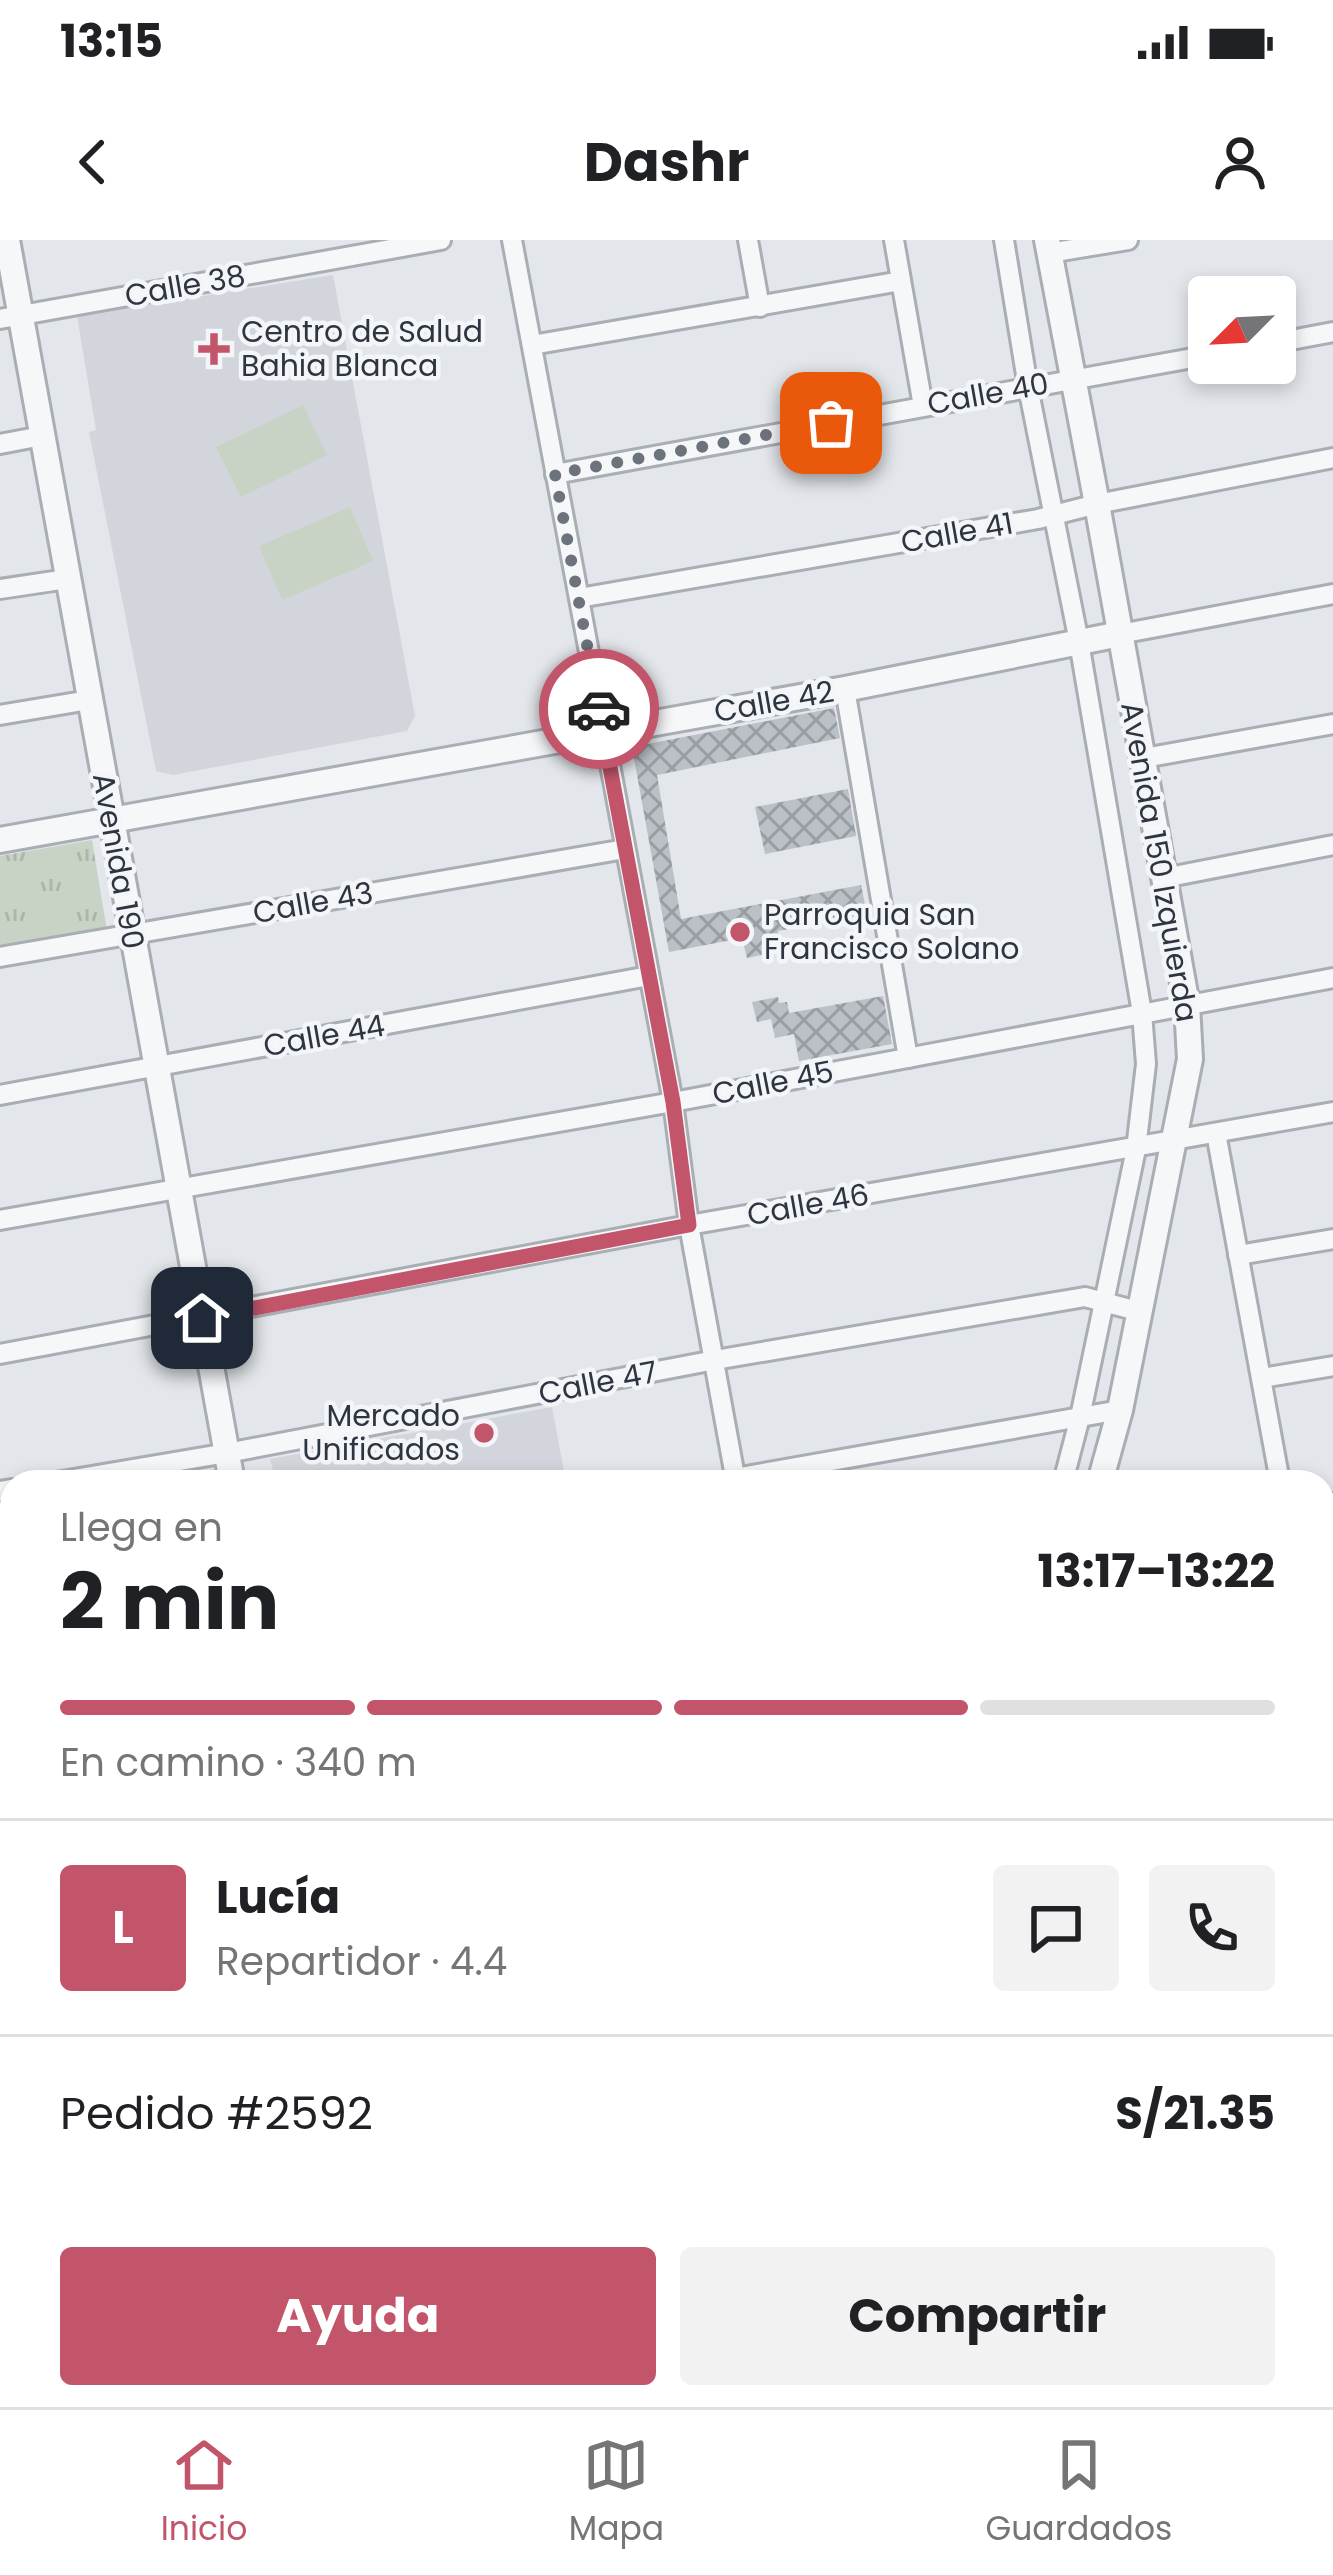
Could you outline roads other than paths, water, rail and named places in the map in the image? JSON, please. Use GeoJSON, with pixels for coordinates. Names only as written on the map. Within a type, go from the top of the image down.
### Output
{"type":"FeatureCollection","features":[{"type":"Feature","properties":{"kind":"street","name":"Avenida 190"},"geometry":{"type":"LineString","coordinates":[[7,240],[10,317],[42,436],[230,1470]]}},
{"type":"Feature","properties":{"kind":"street","name":"Calle 38"},"geometry":{"type":"LineString","coordinates":[[10,317],[442,240]]}},
{"type":"Feature","properties":{"kind":"street"},"geometry":{"type":"LineString","coordinates":[[512,240],[673,1102],[689,1225],[733,1470]]}},
{"type":"Feature","properties":{"kind":"street"},"geometry":{"type":"LineString","coordinates":[[748,240],[760,307]]}},
{"type":"Feature","properties":{"kind":"street"},"geometry":{"type":"LineString","coordinates":[[894,240],[923,406]]}},
{"type":"Feature","properties":{"kind":"street","name":"Avenida 150 Izquierda"},"geometry":{"type":"LineString","coordinates":[[1004,240],[1079,642],[1142,1013],[1146,1064],[1136,1149],[1067,1470]]}},
{"type":"Feature","properties":{"kind":"street"},"geometry":{"type":"LineString","coordinates":[[1048,247],[1128,240]]}},
{"type":"Feature","properties":{"kind":"street","name":"Avenida 150 Izquierda"},"geometry":{"type":"LineString","coordinates":[[1048,247],[1144,758],[1187,1005],[1190,1059],[1141,1312],[1103,1470]]}},
{"type":"Feature","properties":{"kind":"street"},"geometry":{"type":"LineString","coordinates":[[532,345],[901,281]]}},
{"type":"Feature","properties":{"kind":"street"},"geometry":{"type":"LineString","coordinates":[[1296,339],[1333,332]]}},
{"type":"Feature","properties":{"kind":"street","name":"Calle 40"},"geometry":{"type":"LineString","coordinates":[[555,474],[1188,359]]}},
{"type":"Feature","properties":{"kind":"street"},"geometry":{"type":"LineString","coordinates":[[0,443],[42,436]]}},
{"type":"Feature","properties":{"kind":"street","name":"Calle 41"},"geometry":{"type":"LineString","coordinates":[[579,598],[1054,515],[1333,458]]}},
{"type":"Feature","properties":{"kind":"street"},"geometry":{"type":"LineString","coordinates":[[0,589],[68,579]]}},
{"type":"Feature","properties":{"kind":"street","name":"Calle 42"},"geometry":{"type":"LineString","coordinates":[[0,840],[845,689],[1333,593]]}},
{"type":"Feature","properties":{"kind":"street"},"geometry":{"type":"LineString","coordinates":[[845,689],[908,1058]]}},
{"type":"Feature","properties":{"kind":"street"},"geometry":{"type":"LineString","coordinates":[[0,716],[89,700]]}},
{"type":"Feature","properties":{"kind":"street"},"geometry":{"type":"LineString","coordinates":[[1144,758],[1333,724]]}},
{"type":"Feature","properties":{"kind":"street"},"geometry":{"type":"LineString","coordinates":[[1164,878],[1333,845]]}},
{"type":"Feature","properties":{"kind":"street","name":"Calle 43"},"geometry":{"type":"LineString","coordinates":[[0,957],[625,849]]}},
{"type":"Feature","properties":{"kind":"street","name":"Calle 44"},"geometry":{"type":"LineString","coordinates":[[0,1095],[649,976]]}},
{"type":"Feature","properties":{"kind":"street","name":"Calle 45"},"geometry":{"type":"LineString","coordinates":[[0,1220],[673,1102],[1333,978]]}},
{"type":"Feature","properties":{"kind":"street","name":"Calle 46"},"geometry":{"type":"LineString","coordinates":[[0,1354],[689,1225],[1333,1112]]}},
{"type":"Feature","properties":{"kind":"street"},"geometry":{"type":"LineString","coordinates":[[1216,1133],[1278,1470]]}},
{"type":"Feature","properties":{"kind":"street"},"geometry":{"type":"LineString","coordinates":[[1238,1255],[1333,1239]]}},
{"type":"Feature","properties":{"kind":"street","name":"Calle 47"},"geometry":{"type":"LineString","coordinates":[[127,1470],[715,1360],[1085,1297],[1141,1312]]}},
{"type":"Feature","properties":{"kind":"street"},"geometry":{"type":"LineString","coordinates":[[1262,1378],[1333,1366]]}},
{"type":"Feature","properties":{"kind":"street"},"geometry":{"type":"LineString","coordinates":[[790,1470],[1120,1410]]}},
{"type":"Feature","properties":{"kind":"place","name":"Centro de Salud Bahia Blanca"},"geometry":{"type":"Point","coordinates":[214,349]}},
{"type":"Feature","properties":{"kind":"place","name":"Parroquia San Francisco Solano"},"geometry":{"type":"Point","coordinates":[740,932]}},
{"type":"Feature","properties":{"kind":"place","name":"Mercado Unificados"},"geometry":{"type":"Point","coordinates":[484,1433]}}]}
